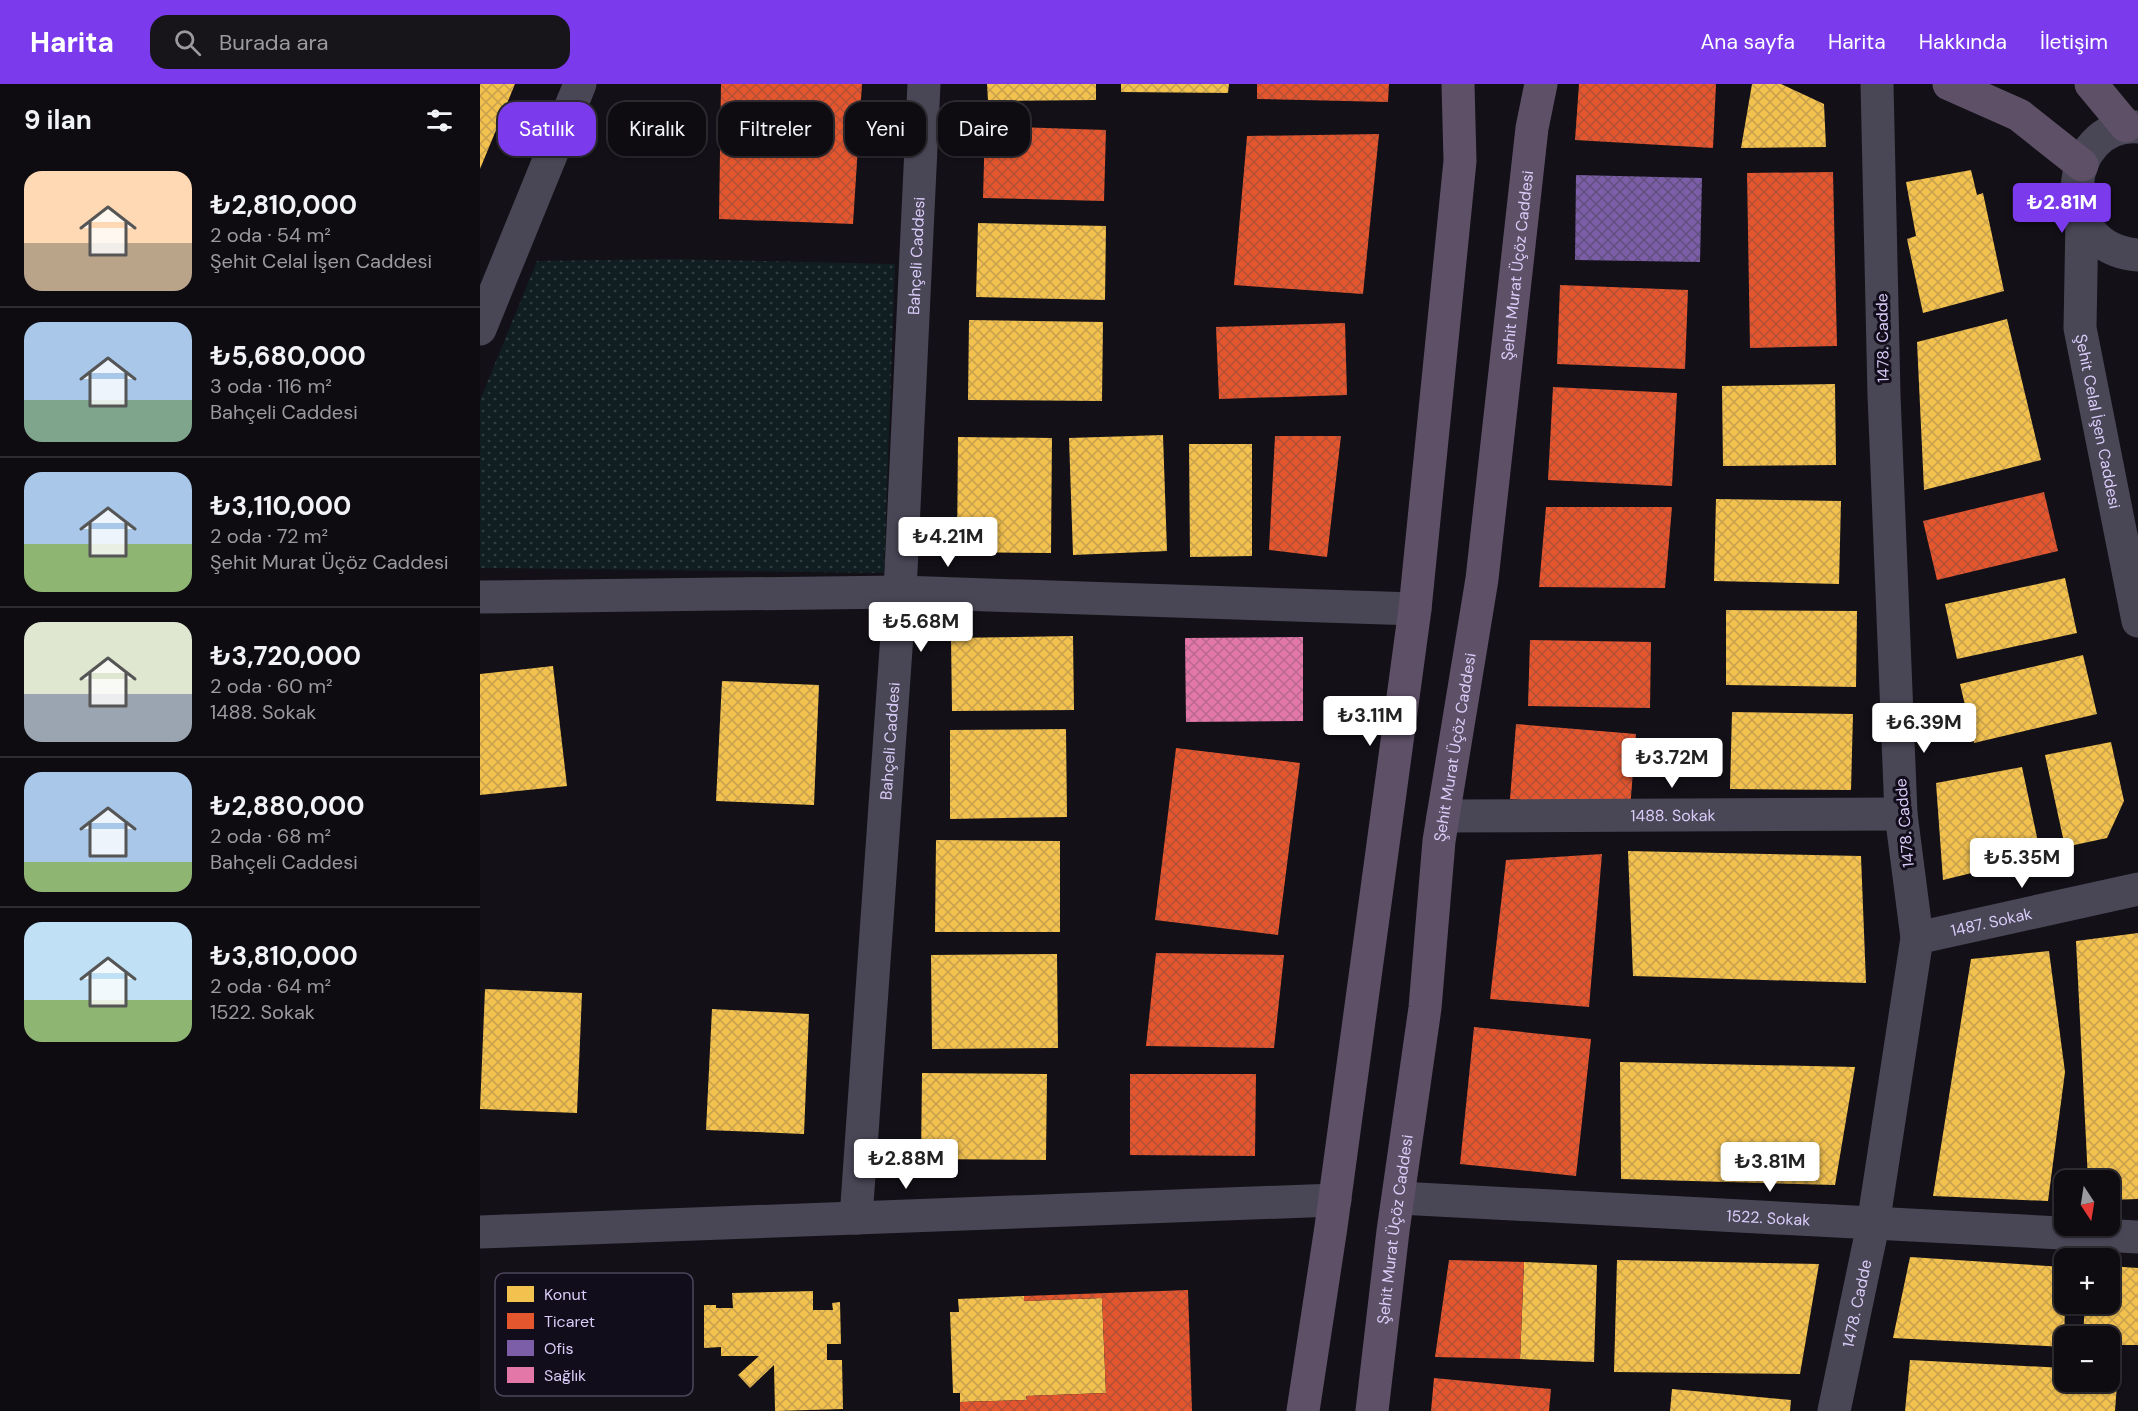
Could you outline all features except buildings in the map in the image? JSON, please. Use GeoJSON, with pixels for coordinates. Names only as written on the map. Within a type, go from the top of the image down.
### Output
{"type":"FeatureCollection","features":[{"type":"Feature","properties":{"kind":"main road"},"geometry":{"type":"LineString","coordinates":[[1303,1411],[1335,1200],[1415,609],[1460,161],[1458,84]]}},
{"type":"Feature","properties":{"kind":"main road","name":"Şehit Murat Üçöz Caddesi"},"geometry":{"type":"LineString","coordinates":[[1372,1411],[1393,1231],[1425,1008],[1439,841],[1482,579],[1532,128],[1541,84]]}},
{"type":"Feature","properties":{"kind":"main road"},"geometry":{"type":"LineString","coordinates":[[1949,84],[2019,115],[2082,165]]}},
{"type":"Feature","properties":{"kind":"main road"},"geometry":{"type":"LineString","coordinates":[[2091,84],[2133,121]]}},
{"type":"Feature","properties":{"kind":"street"},"geometry":{"type":"LineString","coordinates":[[480,329],[580,84]]}},
{"type":"Feature","properties":{"kind":"street","name":"Bahçeli Caddesi"},"geometry":{"type":"LineString","coordinates":[[856,1218],[900,592],[924,84]]}},
{"type":"Feature","properties":{"kind":"street","name":"1478. Cadde"},"geometry":{"type":"LineString","coordinates":[[1834,1411],[1873,1225],[1917,938],[1901,813],[1884,395],[1877,84]]}},
{"type":"Feature","properties":{"kind":"street"},"geometry":{"type":"LineString","coordinates":[[2082,165],[2087,154],[2103,137],[2133,121]]}},
{"type":"Feature","properties":{"kind":"street","name":"Şehit Celal İşen Caddesi"},"geometry":{"type":"LineString","coordinates":[[2082,165],[2077,174],[2076,197],[2082,219],[2080,328],[2138,621]]}},
{"type":"Feature","properties":{"kind":"street"},"geometry":{"type":"LineString","coordinates":[[2082,219],[2095,237],[2114,250],[2138,255]]}},
{"type":"Feature","properties":{"kind":"street"},"geometry":{"type":"LineString","coordinates":[[480,597],[900,592],[1415,609]]}},
{"type":"Feature","properties":{"kind":"street","name":"1488. Sokak"},"geometry":{"type":"LineString","coordinates":[[1443,816],[1901,813]]}},
{"type":"Feature","properties":{"kind":"street","name":"1487. Sokak"},"geometry":{"type":"LineString","coordinates":[[1917,938],[2138,890]]}},
{"type":"Feature","properties":{"kind":"street","name":"1522. Sokak"},"geometry":{"type":"LineString","coordinates":[[1399,1198],[1873,1225],[2138,1237]]}},
{"type":"Feature","properties":{"kind":"street"},"geometry":{"type":"LineString","coordinates":[[480,1232],[1335,1200]]}},
{"type":"Feature","properties":{"kind":"shaded area"},"geometry":{"type":"Polygon","coordinates":[[[670,259],[895,264],[884,573],[480,568],[480,400],[537,261],[670,259]]]}}]}
